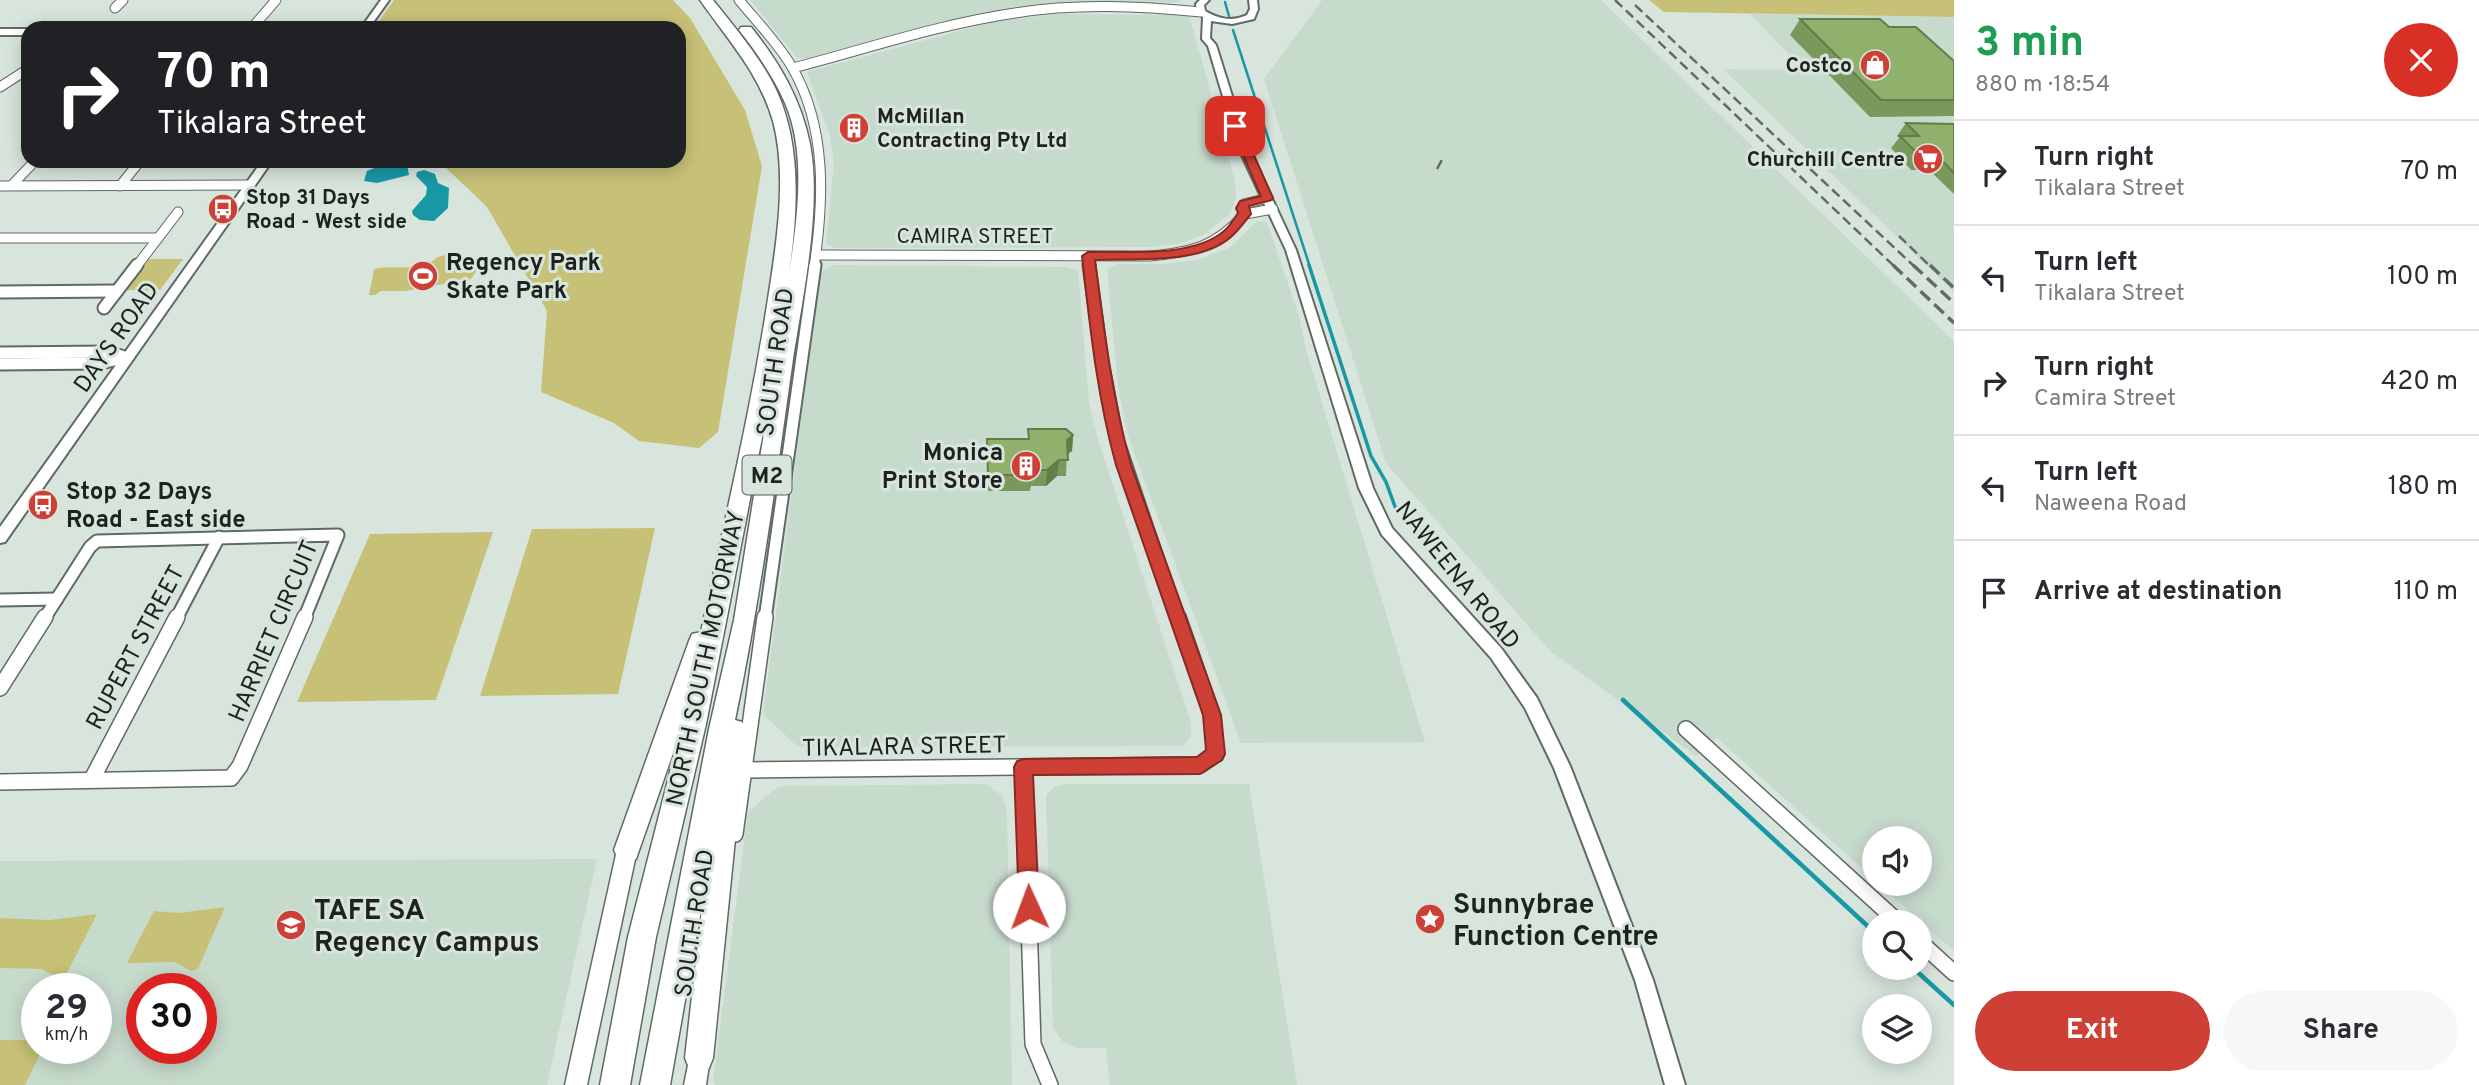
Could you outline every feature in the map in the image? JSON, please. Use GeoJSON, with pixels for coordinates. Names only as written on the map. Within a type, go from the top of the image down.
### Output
{"type":"FeatureCollection","features":[{"type":"Feature","properties":{"kind":"highway","name":"NORTH SOUTH MOTORWAY"},"geometry":{"type":"LineString","coordinates":[[615,1085],[642,937],[694,724],[720,585],[768,363],[783,257],[788,159],[780,121],[765,81],[748,53],[706,0]]}},
{"type":"Feature","properties":{"kind":"highway","name":"NORTH SOUTH MOTORWAY"},"geometry":{"type":"LineString","coordinates":[[655,1085],[719,742],[745,620],[800,256],[803,146],[793,105],[765,53],[724,0]]}},
{"type":"Feature","properties":{"kind":"highway","name":"M2"},"geometry":{"type":"LineString","coordinates":[[627,850],[720,585]]}},
{"type":"Feature","properties":{"kind":"highway"},"geometry":{"type":"LineString","coordinates":[[699,1058],[745,620]]}},
{"type":"Feature","properties":{"kind":"main road","name":"M2"},"geometry":{"type":"LineString","coordinates":[[576,1085],[627,850]]}},
{"type":"Feature","properties":{"kind":"main road","name":"SOUTH ROAD"},"geometry":{"type":"LineString","coordinates":[[695,1085],[699,1058]]}},
{"type":"Feature","properties":{"kind":"street"},"geometry":{"type":"LineString","coordinates":[[115,8],[123,0]]}},
{"type":"Feature","properties":{"kind":"street"},"geometry":{"type":"LineString","coordinates":[[258,21],[276,0]]}},
{"type":"Feature","properties":{"kind":"street"},"geometry":{"type":"LineString","coordinates":[[370,21],[385,0]]}},
{"type":"Feature","properties":{"kind":"street","name":"SOUTH ROAD"},"geometry":{"type":"LineString","coordinates":[[699,1058],[745,770],[816,255],[822,164],[809,104],[793,68],[739,0]]}},
{"type":"Feature","properties":{"kind":"street"},"geometry":{"type":"LineString","coordinates":[[1212,45],[1219,28],[1226,22],[1251,17],[1254,9],[1250,2]]}},
{"type":"Feature","properties":{"kind":"street"},"geometry":{"type":"LineString","coordinates":[[793,68],[1017,13],[1203,6],[1226,22]]}},
{"type":"Feature","properties":{"kind":"street","name":"NAWEENA ROAD"},"geometry":{"type":"LineString","coordinates":[[1203,6],[1206,39],[1212,45],[1243,147],[1292,250],[1356,463],[1376,510],[1406,555],[1496,653],[1531,703],[1562,766],[1644,979],[1675,1085]]}},
{"type":"Feature","properties":{"kind":"street"},"geometry":{"type":"LineString","coordinates":[[0,32],[21,32]]}},
{"type":"Feature","properties":{"kind":"street"},"geometry":{"type":"LineString","coordinates":[[4,84],[21,73]]}},
{"type":"Feature","properties":{"kind":"street"},"geometry":{"type":"LineString","coordinates":[[12,186],[29,168]]}},
{"type":"Feature","properties":{"kind":"street"},"geometry":{"type":"LineString","coordinates":[[120,186],[134,168]]}},
{"type":"Feature","properties":{"kind":"street","name":"DAYS ROAD"},"geometry":{"type":"LineString","coordinates":[[0,538],[262,168]]}},
{"type":"Feature","properties":{"kind":"street"},"geometry":{"type":"LineString","coordinates":[[0,186],[249,185]]}},
{"type":"Feature","properties":{"kind":"street","name":"CAMIRA STREET"},"geometry":{"type":"LineString","coordinates":[[816,255],[1150,256],[1200,248],[1228,234],[1245,214],[1270,203]]}},
{"type":"Feature","properties":{"kind":"street"},"geometry":{"type":"LineString","coordinates":[[104,308],[178,212]]}},
{"type":"Feature","properties":{"kind":"street"},"geometry":{"type":"LineString","coordinates":[[0,250],[5,238],[158,238]]}},
{"type":"Feature","properties":{"kind":"street","name":"TIKALARA STREET"},"geometry":{"type":"LineString","coordinates":[[745,770],[1200,765],[1216,754],[1212,715],[1112,425],[1103,378],[1088,256]]}},
{"type":"Feature","properties":{"kind":"street"},"geometry":{"type":"LineString","coordinates":[[0,292],[117,291]]}},
{"type":"Feature","properties":{"kind":"street"},"geometry":{"type":"LineString","coordinates":[[72,363],[82,352]]}},
{"type":"Feature","properties":{"kind":"street"},"geometry":{"type":"LineString","coordinates":[[0,353],[109,352],[127,358]]}},
{"type":"Feature","properties":{"kind":"street"},"geometry":{"type":"LineString","coordinates":[[0,363],[101,363],[127,358]]}},
{"type":"Feature","properties":{"kind":"street","name":"HARRIET CIRCUIT"},"geometry":{"type":"LineString","coordinates":[[0,688],[90,547],[97,541],[338,535],[240,766],[231,778],[0,782]]}},
{"type":"Feature","properties":{"kind":"street","name":"RUPERT STREET"},"geometry":{"type":"LineString","coordinates":[[92,779],[219,537]]}},
{"type":"Feature","properties":{"kind":"street"},"geometry":{"type":"LineString","coordinates":[[0,600],[57,599]]}},
{"type":"Feature","properties":{"kind":"street"},"geometry":{"type":"LineString","coordinates":[[1686,729],[1885,910]]}},
{"type":"Feature","properties":{"kind":"street"},"geometry":{"type":"LineString","coordinates":[[1024,767],[1033,1044],[1050,1085]]}},
{"type":"Feature","properties":{"kind":"street"},"geometry":{"type":"LineString","coordinates":[[1932,953],[1954,973]]}},
{"type":"Feature","properties":{"kind":"shaded area"},"geometry":{"type":"Polygon","coordinates":[[[394,0],[673,0],[690,18],[745,110],[762,166],[718,432],[699,448],[639,441],[614,423],[541,392],[547,311],[487,207],[446,168],[686,168],[686,21],[379,21],[394,0]]]}},
{"type":"Feature","properties":{"kind":"shaded area"},"geometry":{"type":"Polygon","coordinates":[[[750,0],[1183,0],[1015,7],[969,16],[805,59],[797,58],[750,0]]]}},
{"type":"Feature","properties":{"kind":"shaded area"},"geometry":{"type":"Polygon","coordinates":[[[1322,0],[1601,0],[1954,341],[1954,951],[1932,931],[1932,910],[1908,910],[1892,896],[1932,896],[1932,826],[1862,826],[1862,868],[1717,738],[1696,756],[1550,651],[1386,463],[1264,79],[1322,0]]]}},
{"type":"Feature","properties":{"kind":"shaded area"},"geometry":{"type":"Polygon","coordinates":[[[1649,0],[1954,0],[1954,17],[1664,12],[1649,0]]]}},
{"type":"Feature","properties":{"kind":"shaded area"},"geometry":{"type":"Polygon","coordinates":[[[1055,14],[1189,15],[1235,180],[1236,197],[1230,214],[1203,235],[1181,243],[1155,247],[835,248],[826,244],[834,163],[830,136],[807,72],[992,22],[1055,14]]]}},
{"type":"Feature","properties":{"kind":"shaded area"},"geometry":{"type":"Polygon","coordinates":[[[1750,14],[1954,17],[1954,292],[1723,69],[1804,70],[1750,14]]]}},
{"type":"Feature","properties":{"kind":"shaded area"},"geometry":{"type":"Polygon","coordinates":[[[1257,221],[1267,222],[1299,316],[1306,350],[1425,742],[1241,743],[1128,436],[1118,387],[1107,269],[1118,264],[1165,264],[1197,260],[1229,248],[1257,221]]]}},
{"type":"Feature","properties":{"kind":"shaded area","name":"Regency Park Skate Park"},"geometry":{"type":"Polygon","coordinates":[[[448,254],[474,258],[477,270],[471,279],[369,295],[374,269],[410,267],[417,272],[438,257],[448,254]]]}},
{"type":"Feature","properties":{"kind":"shaded area"},"geometry":{"type":"Polygon","coordinates":[[[149,259],[183,259],[160,290],[125,290],[149,259]]]}},
{"type":"Feature","properties":{"kind":"shaded area"},"geometry":{"type":"Polygon","coordinates":[[[833,265],[1067,267],[1078,271],[1089,403],[1099,443],[1191,722],[1191,736],[1183,746],[798,747],[763,714],[820,272],[833,265]]]}},
{"type":"Feature","properties":{"kind":"shaded area"},"geometry":{"type":"Polygon","coordinates":[[[655,528],[618,694],[480,696],[532,529],[655,528]]]}},
{"type":"Feature","properties":{"kind":"shaded area"},"geometry":{"type":"Polygon","coordinates":[[[493,532],[436,700],[297,702],[370,534],[493,532]]]}},
{"type":"Feature","properties":{"kind":"shaded area"},"geometry":{"type":"Polygon","coordinates":[[[987,784],[1002,796],[1007,812],[1012,1085],[715,1085],[713,1080],[748,812],[779,786],[987,784]]]}},
{"type":"Feature","properties":{"kind":"shaded area"},"geometry":{"type":"Polygon","coordinates":[[[1067,784],[1249,784],[1297,1085],[1110,1085],[1106,1048],[1077,1048],[1063,1042],[1053,1028],[1046,795],[1054,787],[1067,784]]]}},
{"type":"Feature","properties":{"kind":"shaded area","name":"TAFE SA Regency Campus"},"geometry":{"type":"Polygon","coordinates":[[[597,859],[547,1085],[0,1085],[0,861],[597,859]]]}},
{"type":"Feature","properties":{"kind":"shaded area"},"geometry":{"type":"Polygon","coordinates":[[[225,907],[198,969],[191,971],[175,962],[127,963],[154,911],[179,913],[225,907]]]}},
{"type":"Feature","properties":{"kind":"shaded area"},"geometry":{"type":"Polygon","coordinates":[[[97,914],[67,973],[49,973],[42,969],[0,968],[0,918],[50,920],[97,914]]]}},
{"type":"Feature","properties":{"kind":"shaded area"},"geometry":{"type":"Polygon","coordinates":[[[0,1040],[21,1040],[21,1064],[35,1064],[25,1085],[0,1085],[0,1040]]]}},
{"type":"Feature","properties":{"kind":"water"},"geometry":{"type":"Polygon","coordinates":[[[374,168],[408,168],[409,175],[377,183],[364,181],[367,171],[374,168]]]}},
{"type":"Feature","properties":{"kind":"water"},"geometry":{"type":"Polygon","coordinates":[[[424,170],[435,174],[438,183],[449,188],[448,208],[434,221],[420,220],[412,211],[426,195],[427,187],[416,176],[417,172],[424,170]]]}},
{"type":"Feature","properties":{"kind":"building","name":"Costco"},"geometry":{"type":"Polygon","coordinates":[[[1800,19],[1880,19],[1889,27],[1916,27],[1954,61],[1954,100],[1881,100],[1800,19]]]}},
{"type":"Feature","properties":{"kind":"building"},"geometry":{"type":"Polygon","coordinates":[[[1906,123],[1954,124],[1954,173],[1939,157],[1921,157],[1900,136],[1919,136],[1906,123]]]}},
{"type":"Feature","properties":{"kind":"building"},"geometry":{"type":"Polygon","coordinates":[[[1028,429],[1066,429],[1073,435],[1067,440],[1068,460],[1059,460],[1047,470],[1031,470],[1031,475],[988,475],[987,439],[1029,439],[1028,429]]]}},
{"type":"Feature","properties":{"kind":"waterway"},"geometry":{"type":"LineString","coordinates":[[1225,2],[1229,16]]}},
{"type":"Feature","properties":{"kind":"waterway"},"geometry":{"type":"LineString","coordinates":[[1233,30],[1310,267]]}},
{"type":"Feature","properties":{"kind":"waterway"},"geometry":{"type":"LineString","coordinates":[[1309,265],[1371,456],[1386,482],[1397,512]]}},
{"type":"Feature","properties":{"kind":"waterway"},"geometry":{"type":"LineString","coordinates":[[1623,700],[1862,921]]}},
{"type":"Feature","properties":{"kind":"waterway"},"geometry":{"type":"LineString","coordinates":[[1926,980],[1954,1005]]}},
{"type":"Feature","properties":{"kind":"railway"},"geometry":{"type":"LineString","coordinates":[[1615,0],[1895,267]]}},
{"type":"Feature","properties":{"kind":"railway"},"geometry":{"type":"LineString","coordinates":[[1635,5],[1915,267]]}},
{"type":"Feature","properties":{"kind":"railway"},"geometry":{"type":"LineString","coordinates":[[1437,169],[1443,158]]}},
{"type":"Feature","properties":{"kind":"railway"},"geometry":{"type":"LineString","coordinates":[[1899,236],[1931,267]]}},
{"type":"Feature","properties":{"kind":"railway"},"geometry":{"type":"LineString","coordinates":[[1893,265],[1954,323]]}},
{"type":"Feature","properties":{"kind":"railway"},"geometry":{"type":"LineString","coordinates":[[1913,265],[1954,303]]}},
{"type":"Feature","properties":{"kind":"railway"},"geometry":{"type":"LineString","coordinates":[[1930,265],[1954,288]]}},
{"type":"Feature","properties":{"kind":"place","name":"Costco"},"geometry":{"type":"Point","coordinates":[1875,65]}},
{"type":"Feature","properties":{"kind":"place","name":"McMillan Contracting Pty Ltd"},"geometry":{"type":"Point","coordinates":[854,128]}},
{"type":"Feature","properties":{"kind":"place","name":"Churchill Centre"},"geometry":{"type":"Point","coordinates":[1928,159]}},
{"type":"Feature","properties":{"kind":"place","name":"Stop 31 Days Road - West side"},"geometry":{"type":"Point","coordinates":[223,209]}},
{"type":"Feature","properties":{"kind":"place","name":"Regency Park Skate Park"},"geometry":{"type":"Point","coordinates":[423,276]}},
{"type":"Feature","properties":{"kind":"place","name":"Monica Print Store"},"geometry":{"type":"Point","coordinates":[1026,466]}},
{"type":"Feature","properties":{"kind":"place","name":"Stop 32 Days Road - East side"},"geometry":{"type":"Point","coordinates":[43,505]}},
{"type":"Feature","properties":{"kind":"place","name":"Sunnybrae Function Centre"},"geometry":{"type":"Point","coordinates":[1430,919]}},
{"type":"Feature","properties":{"kind":"place","name":"TAFE SA Regency Campus"},"geometry":{"type":"Point","coordinates":[291,925]}},
{"type":"Feature","properties":{"kind":"route"},"geometry":{"type":"LineString","coordinates":[[1029,907],[1024,767],[1200,765],[1216,754],[1212,715],[1112,425],[1103,378],[1088,256],[1177,253],[1200,248],[1228,234],[1245,214],[1242,208],[1244,204],[1268,198],[1235,126]]}}]}
